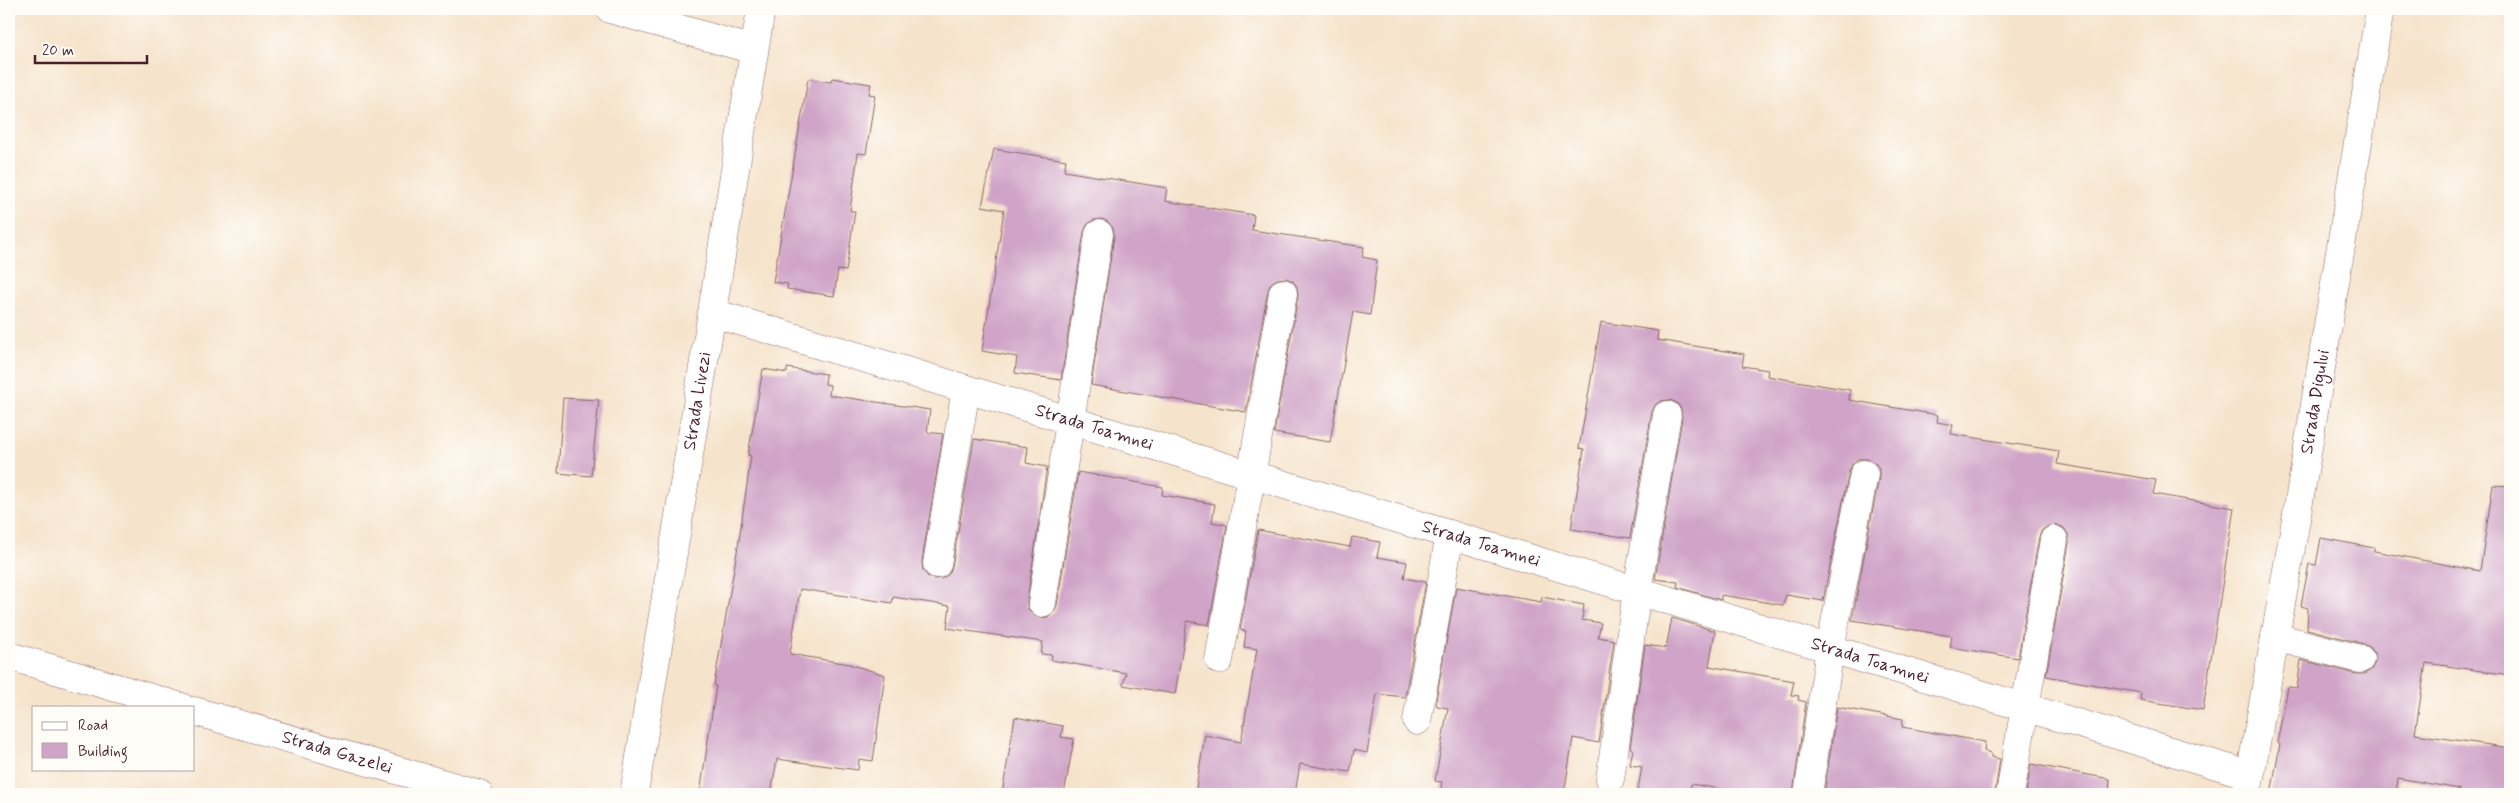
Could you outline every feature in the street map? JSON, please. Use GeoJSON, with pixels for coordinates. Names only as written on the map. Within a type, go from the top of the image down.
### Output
{"type":"FeatureCollection","features":[{"type":"Feature","properties":{"kind":"street"},"geometry":{"type":"LineString","coordinates":[[610,9],[754,50]]}},
{"type":"Feature","properties":{"kind":"street","name":"Strada Livezi"},"geometry":{"type":"LineString","coordinates":[[634,794],[761,9]]}},
{"type":"Feature","properties":{"kind":"street","name":"Strada Digului"},"geometry":{"type":"LineString","coordinates":[[2249,785],[2380,9]]}},
{"type":"Feature","properties":{"kind":"street"},"geometry":{"type":"LineString","coordinates":[[1042,603],[1099,234]]}},
{"type":"Feature","properties":{"kind":"street"},"geometry":{"type":"LineString","coordinates":[[1219,660],[1283,293]]}},
{"type":"Feature","properties":{"kind":"street","name":"Strada Toamnei"},"geometry":{"type":"LineString","coordinates":[[713,312],[2023,707],[2249,785]]}},
{"type":"Feature","properties":{"kind":"street"},"geometry":{"type":"LineString","coordinates":[[937,564],[966,389]]}},
{"type":"Feature","properties":{"kind":"street"},"geometry":{"type":"LineString","coordinates":[[1610,779],[1637,591],[1668,415]]}},
{"type":"Feature","properties":{"kind":"street"},"geometry":{"type":"LineString","coordinates":[[1808,794],[1830,649],[1864,474]]}},
{"type":"Feature","properties":{"kind":"street"},"geometry":{"type":"LineString","coordinates":[[1417,721],[1450,534]]}},
{"type":"Feature","properties":{"kind":"street"},"geometry":{"type":"LineString","coordinates":[[2010,794],[2023,707],[2054,540]]}},
{"type":"Feature","properties":{"kind":"street"},"geometry":{"type":"LineString","coordinates":[[2275,637],[2360,659]]}},
{"type":"Feature","properties":{"kind":"street"},"geometry":{"type":"LineString","coordinates":[[9,656],[178,706]]}},
{"type":"Feature","properties":{"kind":"street","name":"Strada Gazelei"},"geometry":{"type":"LineString","coordinates":[[195,710],[479,794]]}},
{"type":"Feature","properties":{"kind":"building"},"geometry":{"type":"Polygon","coordinates":[[[832,78],[871,84],[869,94],[875,95],[866,154],[858,153],[850,211],[855,211],[846,271],[838,270],[834,296],[787,289],[788,284],[773,282],[808,79],[831,82],[832,78]]]}},
{"type":"Feature","properties":{"kind":"building"},"geometry":{"type":"Polygon","coordinates":[[[994,149],[1066,160],[1064,171],[1167,188],[1165,201],[1254,215],[1252,230],[1364,247],[1362,257],[1377,260],[1370,315],[1353,312],[1330,442],[1274,433],[1298,296],[1297,287],[1293,281],[1286,278],[1277,279],[1271,283],[1268,290],[1246,412],[1091,385],[1114,236],[1113,228],[1102,219],[1093,220],[1087,225],[1084,232],[1061,380],[1015,373],[1017,357],[982,351],[1004,210],[982,206],[994,149]]]}},
{"type":"Feature","properties":{"kind":"building"},"geometry":{"type":"Polygon","coordinates":[[[1601,322],[1658,331],[1657,340],[1744,354],[1742,366],[1768,370],[1767,376],[1850,390],[1849,400],[1938,415],[1937,422],[1953,425],[1951,434],[2059,451],[2057,464],[2156,480],[2153,494],[2234,508],[2203,710],[2140,700],[2141,693],[2046,676],[2069,543],[2068,534],[2064,528],[2057,525],[2048,526],[2042,530],[2039,537],[2018,658],[1950,647],[1952,636],[1852,620],[1879,477],[1879,468],[1875,463],[1867,459],[1858,459],[1852,464],[1849,471],[1823,601],[1786,595],[1783,605],[1721,595],[1721,600],[1677,587],[1678,582],[1655,579],[1682,418],[1681,409],[1677,403],[1670,400],[1661,401],[1655,405],[1652,412],[1630,538],[1571,529],[1584,449],[1579,448],[1601,322]]]}},
{"type":"Feature","properties":{"kind":"building"},"geometry":{"type":"Polygon","coordinates":[[[787,368],[826,374],[825,384],[830,385],[829,395],[930,410],[927,432],[943,434],[922,561],[923,570],[927,576],[934,579],[943,578],[949,574],[952,567],[974,439],[1028,447],[1026,463],[1047,467],[1027,601],[1028,609],[1039,618],[1048,617],[1054,612],[1057,605],[1078,472],[1163,487],[1162,495],[1215,504],[1212,522],[1227,525],[1209,625],[1187,621],[1175,694],[1123,685],[1126,673],[1051,660],[1052,655],[1041,654],[1043,642],[947,628],[950,606],[893,597],[892,603],[800,589],[790,654],[849,664],[885,675],[873,761],[859,759],[858,770],[777,759],[771,794],[700,794],[716,686],[714,685],[739,540],[751,456],[748,455],[763,369],[787,373],[787,368]]]}},
{"type":"Feature","properties":{"kind":"building"},"geometry":{"type":"Polygon","coordinates":[[[563,398],[599,400],[591,476],[558,473],[563,398]]]}},
{"type":"Feature","properties":{"kind":"building"},"geometry":{"type":"Polygon","coordinates":[[[2493,485],[2510,486],[2510,675],[2426,663],[2415,734],[2510,748],[2510,794],[2459,794],[2459,789],[2398,778],[2396,794],[2271,794],[2280,744],[2277,743],[2288,687],[2297,688],[2301,660],[2357,674],[2364,674],[2371,670],[2375,662],[2375,655],[2371,648],[2364,644],[2307,629],[2308,608],[2301,606],[2309,564],[2316,565],[2321,538],[2374,548],[2374,551],[2480,571],[2493,485]]]}},
{"type":"Feature","properties":{"kind":"building"},"geometry":{"type":"Polygon","coordinates":[[[1258,530],[1350,547],[1352,537],[1380,542],[1377,557],[1407,562],[1404,578],[1426,582],[1405,697],[1377,694],[1367,753],[1354,750],[1350,772],[1300,764],[1295,794],[1195,794],[1205,735],[1241,742],[1257,649],[1244,647],[1246,631],[1240,630],[1258,530]]]}},
{"type":"Feature","properties":{"kind":"building"},"geometry":{"type":"Polygon","coordinates":[[[1456,587],[1541,602],[1542,597],[1584,605],[1582,620],[1601,623],[1598,637],[1614,640],[1599,743],[1573,738],[1564,794],[1440,794],[1442,782],[1435,781],[1448,708],[1437,706],[1436,700],[1456,587]]]}},
{"type":"Feature","properties":{"kind":"building"},"geometry":{"type":"Polygon","coordinates":[[[1672,618],[1715,631],[1709,666],[1794,681],[1791,695],[1799,696],[1798,700],[1806,702],[1793,794],[1748,794],[1691,784],[1690,794],[1637,794],[1642,767],[1630,765],[1633,749],[1630,748],[1645,645],[1666,648],[1672,618]]]}},
{"type":"Feature","properties":{"kind":"building"},"geometry":{"type":"Polygon","coordinates":[[[1837,707],[1903,719],[1902,727],[1985,742],[1984,751],[1991,753],[1991,757],[2000,759],[1995,794],[1824,794],[1837,707]]]}},
{"type":"Feature","properties":{"kind":"building"},"geometry":{"type":"Polygon","coordinates":[[[1015,717],[1063,726],[1061,737],[1074,739],[1064,794],[1002,794],[1015,717]]]}},
{"type":"Feature","properties":{"kind":"building"},"geometry":{"type":"Polygon","coordinates":[[[2031,764],[2110,779],[2109,794],[2026,794],[2031,764]]]}}]}
